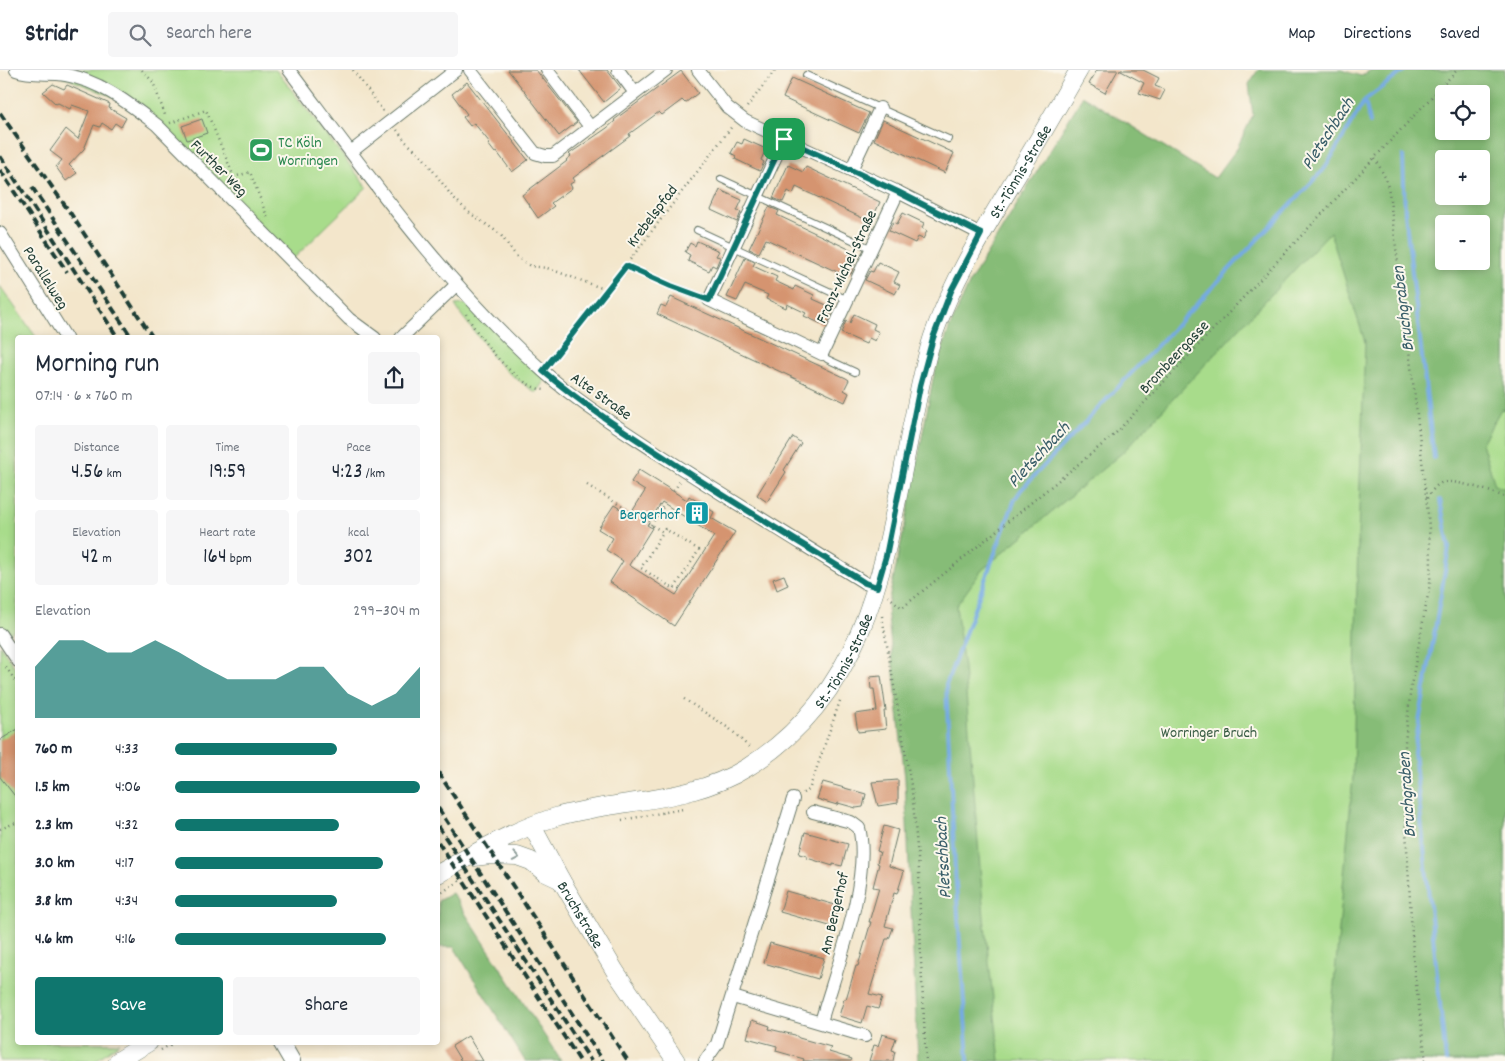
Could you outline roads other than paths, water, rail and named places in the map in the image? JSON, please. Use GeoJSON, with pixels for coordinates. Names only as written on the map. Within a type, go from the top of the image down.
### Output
{"type":"FeatureCollection","features":[{"type":"Feature","properties":{"kind":"main road","name":"St.-Tönnis-Straße"},"geometry":{"type":"LineString","coordinates":[[532,826],[583,810],[642,802],[699,790],[730,777],[760,759],[801,726],[836,680],[853,647],[877,587],[886,556],[920,386],[933,338],[951,291],[981,234],[1079,70]]}},
{"type":"Feature","properties":{"kind":"main road"},"geometry":{"type":"LineString","coordinates":[[440,873],[514,833],[532,826]]}},
{"type":"Feature","properties":{"kind":"main road","name":"Bruchstraße"},"geometry":{"type":"LineString","coordinates":[[532,826],[561,880],[615,971],[676,1061]]}},
{"type":"Feature","properties":{"kind":"main road"},"geometry":{"type":"LineString","coordinates":[[467,858],[490,855],[517,856],[531,861],[544,872],[561,880]]}},
{"type":"Feature","properties":{"kind":"main road"},"geometry":{"type":"LineString","coordinates":[[117,1061],[128,1045]]}},
{"type":"Feature","properties":{"kind":"main road"},"geometry":{"type":"LineString","coordinates":[[117,1061],[144,1045]]}},
{"type":"Feature","properties":{"kind":"street","name":"Further Weg"},"geometry":{"type":"LineString","coordinates":[[16,70],[66,75],[84,79],[112,92],[133,106],[157,125],[349,319],[371,335]]}},
{"type":"Feature","properties":{"kind":"street","name":"Alte Straße"},"geometry":{"type":"LineString","coordinates":[[288,70],[456,285],[543,371],[559,385],[621,429],[687,472],[865,583],[877,587]]}},
{"type":"Feature","properties":{"kind":"street"},"geometry":{"type":"LineString","coordinates":[[351,152],[456,70]]}},
{"type":"Feature","properties":{"kind":"street"},"geometry":{"type":"LineString","coordinates":[[470,70],[535,154],[545,156],[553,156],[666,70]]}},
{"type":"Feature","properties":{"kind":"street"},"geometry":{"type":"LineString","coordinates":[[547,70],[591,128]]}},
{"type":"Feature","properties":{"kind":"street"},"geometry":{"type":"LineString","coordinates":[[618,70],[635,93]]}},
{"type":"Feature","properties":{"kind":"street"},"geometry":{"type":"LineString","coordinates":[[698,70],[727,107],[739,117],[898,192],[981,234]]}},
{"type":"Feature","properties":{"kind":"street"},"geometry":{"type":"LineString","coordinates":[[850,170],[880,108]]}},
{"type":"Feature","properties":{"kind":"street"},"geometry":{"type":"LineString","coordinates":[[784,139],[709,300],[822,354]]}},
{"type":"Feature","properties":{"kind":"street","name":"Franz-Michel-Straße"},"geometry":{"type":"LineString","coordinates":[[822,354],[898,192]]}},
{"type":"Feature","properties":{"kind":"street","name":"Parallelweg"},"geometry":{"type":"LineString","coordinates":[[0,233],[64,335]]}},
{"type":"Feature","properties":{"kind":"street"},"geometry":{"type":"LineString","coordinates":[[404,335],[456,285]]}},
{"type":"Feature","properties":{"kind":"street"},"geometry":{"type":"LineString","coordinates":[[0,634],[15,656]]}},
{"type":"Feature","properties":{"kind":"street"},"geometry":{"type":"LineString","coordinates":[[705,1061],[717,1044],[733,998],[793,799]]}},
{"type":"Feature","properties":{"kind":"street","name":"Am Bergerhof"},"geometry":{"type":"LineString","coordinates":[[813,812],[851,822],[859,828],[862,848],[856,898],[820,1022]]}},
{"type":"Feature","properties":{"kind":"street"},"geometry":{"type":"LineString","coordinates":[[733,998],[865,1036]]}},
{"type":"Feature","properties":{"kind":"street"},"geometry":{"type":"LineString","coordinates":[[283,1045],[292,1061]]}},
{"type":"Feature","properties":{"kind":"lane"},"geometry":{"type":"LineString","coordinates":[[806,75],[948,139]]}},
{"type":"Feature","properties":{"kind":"lane"},"geometry":{"type":"LineString","coordinates":[[721,179],[872,249]]}},
{"type":"Feature","properties":{"kind":"lane"},"geometry":{"type":"LineString","coordinates":[[697,230],[848,300]]}},
{"type":"Feature","properties":{"kind":"lane"},"geometry":{"type":"LineString","coordinates":[[671,286],[709,300]]}},
{"type":"Feature","properties":{"kind":"lane"},"geometry":{"type":"LineString","coordinates":[[822,354],[827,359],[855,372]]}},
{"type":"Feature","properties":{"kind":"waterway","name":"Pletschbach"},"geometry":{"type":"LineString","coordinates":[[968,1061],[955,870],[946,685],[1015,499],[1021,490],[1325,168],[1365,100],[1405,70]]}},
{"type":"Feature","properties":{"kind":"waterway","name":"Bruchgraben"},"geometry":{"type":"LineString","coordinates":[[1365,101],[1370,123]]}},
{"type":"Feature","properties":{"kind":"waterway","name":"Bruchgraben"},"geometry":{"type":"LineString","coordinates":[[1403,156],[1405,213],[1434,458]]}},
{"type":"Feature","properties":{"kind":"waterway","name":"Bruchgraben"},"geometry":{"type":"LineString","coordinates":[[1440,500],[1449,547],[1414,752],[1446,1061]]}},
{"type":"Feature","properties":{"kind":"railway"},"geometry":{"type":"LineString","coordinates":[[0,113],[71,214],[151,335]]}},
{"type":"Feature","properties":{"kind":"railway"},"geometry":{"type":"LineString","coordinates":[[0,156],[116,335]]}},
{"type":"Feature","properties":{"kind":"railway"},"geometry":{"type":"LineString","coordinates":[[0,170],[67,272]]}},
{"type":"Feature","properties":{"kind":"railway"},"geometry":{"type":"LineString","coordinates":[[32,187],[130,335]]}},
{"type":"Feature","properties":{"kind":"railway"},"geometry":{"type":"LineString","coordinates":[[440,775],[628,1061]]}},
{"type":"Feature","properties":{"kind":"railway"},"geometry":{"type":"LineString","coordinates":[[440,811],[603,1061]]}},
{"type":"Feature","properties":{"kind":"railway"},"geometry":{"type":"LineString","coordinates":[[440,829],[591,1061]]}},
{"type":"Feature","properties":{"kind":"railway"},"geometry":{"type":"LineString","coordinates":[[440,845],[580,1061]]}},
{"type":"Feature","properties":{"kind":"place","name":"TC Köln Worringen"},"geometry":{"type":"Point","coordinates":[261,150]}},
{"type":"Feature","properties":{"kind":"place","name":"Bergerhof"},"geometry":{"type":"Point","coordinates":[697,513]}},
{"type":"Feature","properties":{"kind":"park label","name":"Worringer Bruch"},"geometry":{"type":"Point","coordinates":[1209,731]}}]}
